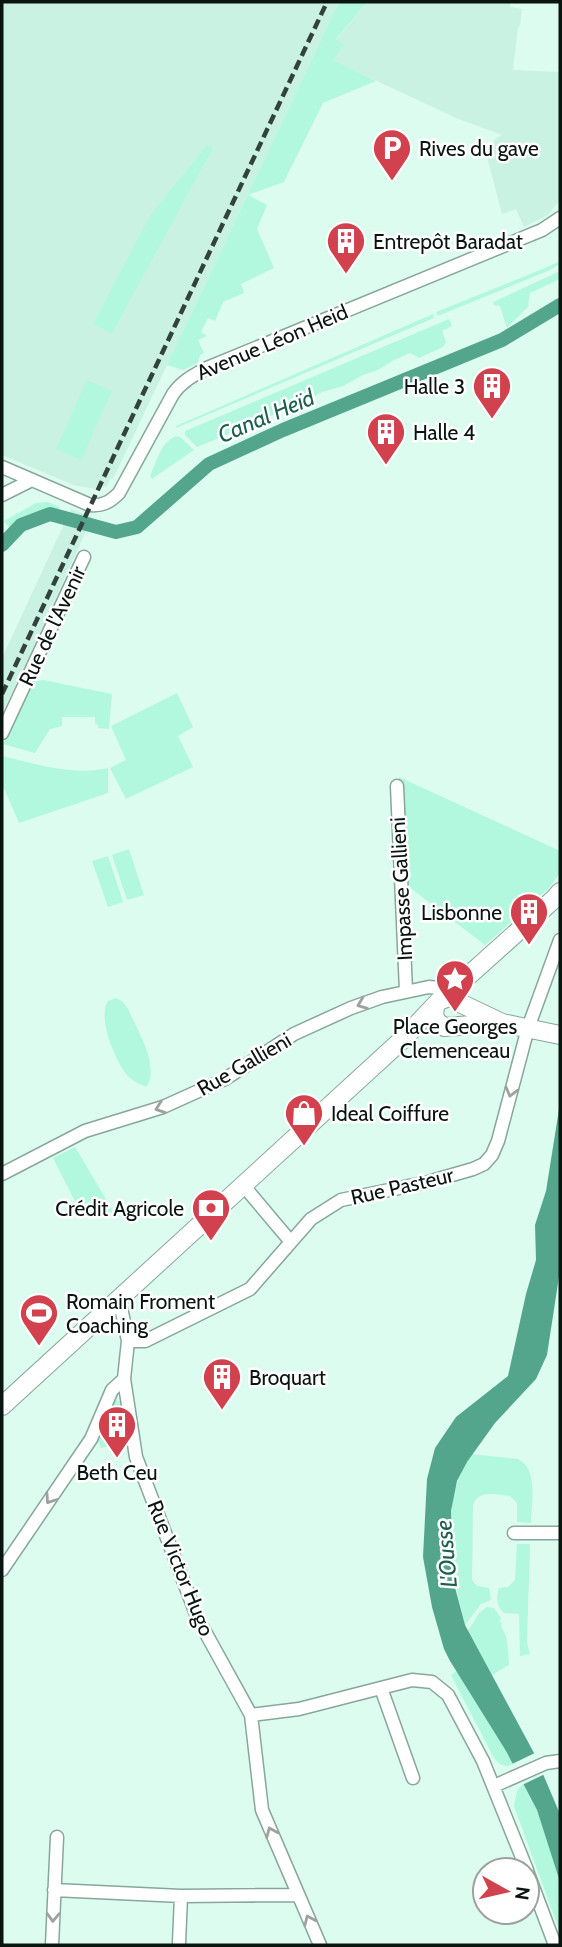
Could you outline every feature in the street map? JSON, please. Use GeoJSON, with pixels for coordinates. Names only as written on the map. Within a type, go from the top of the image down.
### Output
{"type":"FeatureCollection","features":[{"type":"Feature","properties":{"kind":"main road"},"geometry":{"type":"LineString","coordinates":[[502,1023],[450,1025],[436,1020],[434,1015],[450,1001],[467,977],[558,899]]}},
{"type":"Feature","properties":{"kind":"main road"},"geometry":{"type":"LineString","coordinates":[[450,1001],[502,1023],[544,1031]]}},
{"type":"Feature","properties":{"kind":"main road"},"geometry":{"type":"LineString","coordinates":[[409,1033],[461,1022],[464,1013],[450,1001]]}},
{"type":"Feature","properties":{"kind":"main road"},"geometry":{"type":"LineString","coordinates":[[2,1406],[409,1033],[450,1001]]}},
{"type":"Feature","properties":{"kind":"street","name":"Avenue Léon Heid"},"geometry":{"type":"LineString","coordinates":[[2,467],[90,505],[98,506],[111,501],[120,493],[173,394],[192,376],[542,230],[560,218]]}},
{"type":"Feature","properties":{"kind":"street"},"geometry":{"type":"LineString","coordinates":[[2,495],[32,480]]}},
{"type":"Feature","properties":{"kind":"street","name":"Rue de l'Avenir"},"geometry":{"type":"LineString","coordinates":[[2,733],[85,557]]}},
{"type":"Feature","properties":{"kind":"street","name":"Impasse Gallieni"},"geometry":{"type":"LineString","coordinates":[[397,786],[406,991]]}},
{"type":"Feature","properties":{"kind":"street","name":"Rue Pasteur"},"geometry":{"type":"LineString","coordinates":[[128,1341],[145,1342],[250,1289],[311,1219],[341,1200],[428,1182],[484,1164],[492,1155],[544,1031],[560,940]]}},
{"type":"Feature","properties":{"kind":"street","name":"Rue Gallieni"},"geometry":{"type":"LineString","coordinates":[[2,1174],[85,1130],[163,1107],[225,1079],[294,1034],[351,1008],[382,997],[429,987],[438,988],[450,1001]]}},
{"type":"Feature","properties":{"kind":"street"},"geometry":{"type":"LineString","coordinates":[[243,1185],[291,1242]]}},
{"type":"Feature","properties":{"kind":"street","name":"Rue Victor Hugo"},"geometry":{"type":"LineString","coordinates":[[119,1298],[128,1341],[124,1379],[136,1457],[198,1619],[251,1714],[262,1810],[320,1945]]}},
{"type":"Feature","properties":{"kind":"street"},"geometry":{"type":"LineString","coordinates":[[2,1570],[91,1439],[112,1390],[124,1379]]}},
{"type":"Feature","properties":{"kind":"street"},"geometry":{"type":"LineString","coordinates":[[514,1533],[560,1533]]}},
{"type":"Feature","properties":{"kind":"street"},"geometry":{"type":"LineString","coordinates":[[251,1714],[299,1709],[412,1680],[432,1682],[449,1695],[483,1761],[522,1856]]}},
{"type":"Feature","properties":{"kind":"street"},"geometry":{"type":"LineString","coordinates":[[381,1688],[413,1777]]}},
{"type":"Feature","properties":{"kind":"street"},"geometry":{"type":"LineString","coordinates":[[494,1786],[546,1763],[560,1761]]}},
{"type":"Feature","properties":{"kind":"street"},"geometry":{"type":"LineString","coordinates":[[52,1945],[57,1837]]}},
{"type":"Feature","properties":{"kind":"street"},"geometry":{"type":"LineString","coordinates":[[54,1889],[181,1896],[297,1895]]}},
{"type":"Feature","properties":{"kind":"street"},"geometry":{"type":"LineString","coordinates":[[179,1943],[181,1896]]}},
{"type":"Feature","properties":{"kind":"street"},"geometry":{"type":"LineString","coordinates":[[541,1908],[555,1945]]}},
{"type":"Feature","properties":{"kind":"shaded area"},"geometry":{"type":"Polygon","coordinates":[[[2,2],[339,2],[114,477],[107,486],[98,489],[76,486],[2,455],[2,2]]]}},
{"type":"Feature","properties":{"kind":"shaded area"},"geometry":{"type":"Polygon","coordinates":[[[339,2],[367,2],[336,39],[344,45],[333,60],[376,81],[323,103],[284,182],[248,195],[267,205],[257,229],[274,268],[241,284],[244,293],[223,302],[215,321],[208,318],[201,332],[207,336],[198,340],[204,353],[200,355],[198,363],[183,370],[167,365],[339,2]]]}},
{"type":"Feature","properties":{"kind":"shaded area"},"geometry":{"type":"Polygon","coordinates":[[[367,2],[511,2],[510,7],[522,9],[513,70],[560,72],[560,200],[548,215],[524,227],[516,209],[502,214],[487,157],[495,139],[502,135],[456,118],[332,60],[343,46],[336,40],[367,2]]]}},
{"type":"Feature","properties":{"kind":"shaded area"},"geometry":{"type":"Polygon","coordinates":[[[207,145],[213,148],[112,333],[93,324],[150,216],[207,145]]]}},
{"type":"Feature","properties":{"kind":"shaded area"},"geometry":{"type":"Polygon","coordinates":[[[560,261],[560,264],[548,271],[438,316],[436,312],[545,268],[560,261]]]}},
{"type":"Feature","properties":{"kind":"shaded area"},"geometry":{"type":"Polygon","coordinates":[[[560,271],[560,279],[530,293],[528,307],[507,328],[500,306],[494,305],[493,302],[560,271]]]}},
{"type":"Feature","properties":{"kind":"shaded area"},"geometry":{"type":"Polygon","coordinates":[[[433,314],[434,318],[176,428],[176,426],[433,314]]]}},
{"type":"Feature","properties":{"kind":"shaded area"},"geometry":{"type":"Polygon","coordinates":[[[449,319],[452,326],[442,331],[446,342],[443,347],[419,358],[410,353],[343,386],[289,407],[258,424],[197,447],[185,435],[185,431],[449,319]]]}},
{"type":"Feature","properties":{"kind":"shaded area"},"geometry":{"type":"Polygon","coordinates":[[[87,380],[112,391],[81,460],[56,449],[87,380]]]}},
{"type":"Feature","properties":{"kind":"shaded area"},"geometry":{"type":"Polygon","coordinates":[[[176,436],[194,450],[152,479],[150,476],[160,453],[166,443],[176,436]]]}},
{"type":"Feature","properties":{"kind":"shaded area"},"geometry":{"type":"Polygon","coordinates":[[[48,502],[60,507],[57,514],[33,518],[12,531],[4,521],[36,503],[48,502]]]}},
{"type":"Feature","properties":{"kind":"shaded area"},"geometry":{"type":"Polygon","coordinates":[[[71,509],[92,517],[2,713],[2,658],[71,509]]]}},
{"type":"Feature","properties":{"kind":"shaded area"},"geometry":{"type":"Polygon","coordinates":[[[43,680],[112,694],[109,729],[98,728],[95,717],[62,717],[62,726],[50,729],[35,753],[3,744],[32,682],[43,680]]]}},
{"type":"Feature","properties":{"kind":"shaded area"},"geometry":{"type":"Polygon","coordinates":[[[177,693],[193,727],[178,736],[193,767],[126,799],[110,768],[126,760],[111,726],[177,693]]]}},
{"type":"Feature","properties":{"kind":"shaded area"},"geometry":{"type":"Polygon","coordinates":[[[2,756],[68,770],[108,768],[108,793],[19,823],[2,784],[2,756]]]}},
{"type":"Feature","properties":{"kind":"shaded area"},"geometry":{"type":"Polygon","coordinates":[[[399,777],[560,851],[560,873],[549,888],[485,945],[404,883],[399,777]]]}},
{"type":"Feature","properties":{"kind":"shaded area"},"geometry":{"type":"Polygon","coordinates":[[[129,849],[144,895],[127,900],[112,855],[129,849]]]}},
{"type":"Feature","properties":{"kind":"shaded area"},"geometry":{"type":"Polygon","coordinates":[[[108,856],[123,902],[108,907],[92,861],[108,856]]]}},
{"type":"Feature","properties":{"kind":"shaded area"},"geometry":{"type":"Polygon","coordinates":[[[116,998],[128,1009],[146,1048],[151,1069],[146,1087],[127,1075],[117,1060],[109,1039],[105,1008],[108,1001],[116,998]]]}},
{"type":"Feature","properties":{"kind":"shaded area"},"geometry":{"type":"Polygon","coordinates":[[[75,1147],[113,1211],[110,1213],[93,1217],[81,1213],[53,1158],[75,1147]]]}},
{"type":"Feature","properties":{"kind":"shaded area"},"geometry":{"type":"Polygon","coordinates":[[[112,1399],[122,1402],[127,1444],[118,1446],[116,1441],[111,1442],[112,1446],[101,1448],[97,1438],[112,1399]]]}},
{"type":"Feature","properties":{"kind":"shaded area"},"geometry":{"type":"Polygon","coordinates":[[[472,1454],[518,1459],[525,1464],[531,1479],[531,1523],[517,1522],[517,1503],[510,1496],[484,1495],[476,1500],[473,1505],[472,1580],[477,1586],[489,1588],[491,1600],[481,1604],[465,1625],[455,1582],[450,1538],[454,1494],[461,1473],[472,1454]]]}},
{"type":"Feature","properties":{"kind":"shaded area"},"geometry":{"type":"Polygon","coordinates":[[[517,1544],[530,1544],[527,1643],[530,1654],[520,1656],[519,1614],[504,1613],[497,1598],[499,1588],[508,1587],[515,1580],[517,1544]]]}},
{"type":"Feature","properties":{"kind":"shaded area"},"geometry":{"type":"Polygon","coordinates":[[[487,1607],[494,1608],[501,1618],[499,1621],[502,1623],[508,1650],[509,1665],[492,1675],[468,1631],[479,1613],[487,1607]]]}},
{"type":"Feature","properties":{"kind":"shaded area"},"geometry":{"type":"Polygon","coordinates":[[[456,1671],[513,1764],[502,1765],[493,1756],[451,1675],[456,1671]]]}},
{"type":"Feature","properties":{"kind":"shaded area"},"geometry":{"type":"Polygon","coordinates":[[[523,1784],[537,1810],[560,1882],[560,1932],[541,1880],[541,1856],[532,1856],[514,1806],[517,1791],[523,1784]]]}},
{"type":"Feature","properties":{"kind":"water","name":"L'Ousse"},"geometry":{"type":"Polygon","coordinates":[[[560,1103],[560,1270],[547,1355],[536,1379],[495,1423],[467,1462],[457,1481],[451,1511],[453,1580],[465,1625],[534,1753],[560,1814],[560,1882],[537,1810],[506,1751],[444,1649],[432,1607],[423,1557],[427,1479],[435,1448],[456,1417],[508,1376],[536,1260],[535,1225],[546,1191],[560,1103]]]}},
{"type":"Feature","properties":{"kind":"pier"},"geometry":{"type":"Polygon","coordinates":[[[537,1752],[547,1773],[520,1786],[510,1765],[537,1752]]]}},
{"type":"Feature","properties":{"kind":"waterway","name":"Canal Heïd"},"geometry":{"type":"LineString","coordinates":[[2,545],[21,525],[50,514],[116,532],[137,527],[209,464],[283,430],[502,340],[560,305]]}},
{"type":"Feature","properties":{"kind":"railway"},"geometry":{"type":"LineString","coordinates":[[2,694],[327,2]]}},
{"type":"Feature","properties":{"kind":"place","name":"Rives du gave"},"geometry":{"type":"Point","coordinates":[392,182]}},
{"type":"Feature","properties":{"kind":"place","name":"Entrepôt Baradat"},"geometry":{"type":"Point","coordinates":[346,275]}},
{"type":"Feature","properties":{"kind":"place","name":"Halle 3"},"geometry":{"type":"Point","coordinates":[492,420]}},
{"type":"Feature","properties":{"kind":"place","name":"Halle 4"},"geometry":{"type":"Point","coordinates":[386,466]}},
{"type":"Feature","properties":{"kind":"place","name":"Lisbonne"},"geometry":{"type":"Point","coordinates":[529,946]}},
{"type":"Feature","properties":{"kind":"place","name":"Place Georges Clemenceau"},"geometry":{"type":"Point","coordinates":[455,1013]}},
{"type":"Feature","properties":{"kind":"place","name":"Ideal Coiffure"},"geometry":{"type":"Point","coordinates":[304,1147]}},
{"type":"Feature","properties":{"kind":"place","name":"Crédit Agricole"},"geometry":{"type":"Point","coordinates":[211,1242]}},
{"type":"Feature","properties":{"kind":"place","name":"Romain Froment Coaching"},"geometry":{"type":"Point","coordinates":[39,1347]}},
{"type":"Feature","properties":{"kind":"place","name":"Broquart"},"geometry":{"type":"Point","coordinates":[222,1411]}},
{"type":"Feature","properties":{"kind":"place","name":"Beth Ceu"},"geometry":{"type":"Point","coordinates":[117,1459]}}]}
